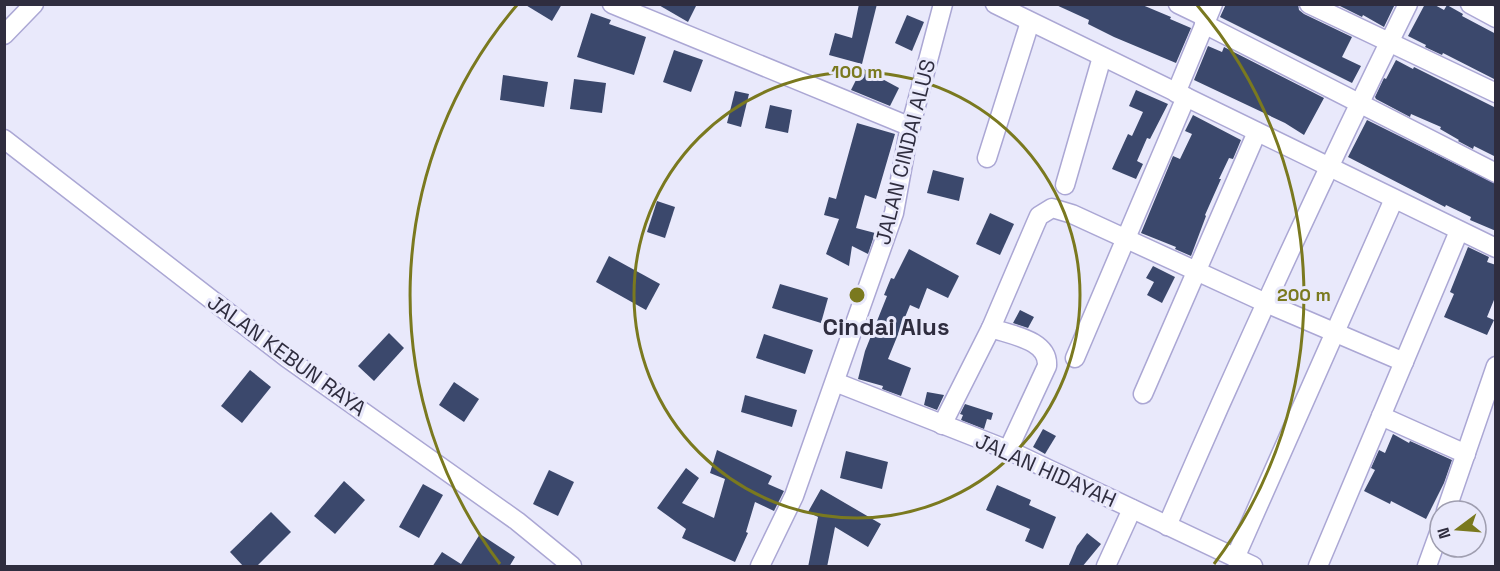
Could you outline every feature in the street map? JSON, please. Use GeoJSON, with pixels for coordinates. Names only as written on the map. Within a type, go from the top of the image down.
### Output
{"type":"FeatureCollection","features":[{"type":"Feature","properties":{"kind":"street"},"geometry":{"type":"LineString","coordinates":[[4,35],[34,4]]}},
{"type":"Feature","properties":{"kind":"street"},"geometry":{"type":"LineString","coordinates":[[612,4],[911,128]]}},
{"type":"Feature","properties":{"kind":"street","name":"JALAN CINDAI ALUS"},"geometry":{"type":"LineString","coordinates":[[760,567],[794,496],[894,213],[911,128],[943,4]]}},
{"type":"Feature","properties":{"kind":"street"},"geometry":{"type":"LineString","coordinates":[[1178,4],[1208,16],[1360,102],[1496,173]]}},
{"type":"Feature","properties":{"kind":"street"},"geometry":{"type":"LineString","coordinates":[[1309,4],[1496,93]]}},
{"type":"Feature","properties":{"kind":"street"},"geometry":{"type":"LineString","coordinates":[[1167,526],[1328,167],[1408,4]]}},
{"type":"Feature","properties":{"kind":"street"},"geometry":{"type":"LineString","coordinates":[[1470,4],[1496,18]]}},
{"type":"Feature","properties":{"kind":"street"},"geometry":{"type":"LineString","coordinates":[[1005,7],[1030,22],[1496,248]]}},
{"type":"Feature","properties":{"kind":"street"},"geometry":{"type":"LineString","coordinates":[[1075,358],[1125,239],[1181,95],[1208,16]]}},
{"type":"Feature","properties":{"kind":"street"},"geometry":{"type":"LineString","coordinates":[[987,158],[1030,22]]}},
{"type":"Feature","properties":{"kind":"street"},"geometry":{"type":"LineString","coordinates":[[1065,185],[1102,57]]}},
{"type":"Feature","properties":{"kind":"street"},"geometry":{"type":"LineString","coordinates":[[1143,394],[1257,132]]}},
{"type":"Feature","properties":{"kind":"street","name":"JALAN KEBUN RAYA"},"geometry":{"type":"LineString","coordinates":[[4,139],[134,242],[287,358],[517,521],[572,567]]}},
{"type":"Feature","properties":{"kind":"street"},"geometry":{"type":"LineString","coordinates":[[1235,558],[1394,199]]}},
{"type":"Feature","properties":{"kind":"street"},"geometry":{"type":"LineString","coordinates":[[942,425],[991,328],[1039,216],[1047,209],[1059,208],[1196,272],[1404,362]]}},
{"type":"Feature","properties":{"kind":"street"},"geometry":{"type":"LineString","coordinates":[[1318,567],[1459,231]]}},
{"type":"Feature","properties":{"kind":"street"},"geometry":{"type":"LineString","coordinates":[[991,328],[1034,343],[1046,354],[1047,359],[1047,366],[1008,450]]}},
{"type":"Feature","properties":{"kind":"street"},"geometry":{"type":"LineString","coordinates":[[1450,499],[1496,366]]}},
{"type":"Feature","properties":{"kind":"street","name":"JALAN HIDAYAH"},"geometry":{"type":"LineString","coordinates":[[835,382],[1008,450],[1253,567]]}},
{"type":"Feature","properties":{"kind":"street"},"geometry":{"type":"LineString","coordinates":[[1381,416],[1466,454]]}},
{"type":"Feature","properties":{"kind":"street"},"geometry":{"type":"LineString","coordinates":[[1106,567],[1132,509]]}},
{"type":"Feature","properties":{"kind":"building"},"geometry":{"type":"Polygon","coordinates":[[[524,4],[562,4],[552,21],[524,4]]]}},
{"type":"Feature","properties":{"kind":"building"},"geometry":{"type":"Polygon","coordinates":[[[657,4],[697,4],[688,22],[657,4]]]}},
{"type":"Feature","properties":{"kind":"building"},"geometry":{"type":"Polygon","coordinates":[[[859,4],[877,4],[862,64],[829,55],[835,33],[852,38],[859,4]]]}},
{"type":"Feature","properties":{"kind":"building"},"geometry":{"type":"Polygon","coordinates":[[[1054,4],[1140,4],[1191,28],[1176,63],[1114,37],[1088,24],[1089,20],[1054,4]]]}},
{"type":"Feature","properties":{"kind":"building"},"geometry":{"type":"Polygon","coordinates":[[[1226,4],[1298,4],[1299,10],[1304,14],[1352,37],[1342,57],[1361,66],[1352,83],[1220,17],[1226,4]]]}},
{"type":"Feature","properties":{"kind":"building"},"geometry":{"type":"Polygon","coordinates":[[[1336,4],[1395,4],[1384,27],[1336,4]]]}},
{"type":"Feature","properties":{"kind":"building"},"geometry":{"type":"Polygon","coordinates":[[[1425,4],[1433,4],[1444,10],[1447,5],[1463,14],[1462,16],[1496,34],[1496,80],[1443,53],[1442,55],[1425,47],[1426,45],[1408,36],[1425,4]]]}},
{"type":"Feature","properties":{"kind":"building"},"geometry":{"type":"Polygon","coordinates":[[[591,13],[611,20],[609,24],[646,37],[634,75],[577,57],[591,13]]]}},
{"type":"Feature","properties":{"kind":"building"},"geometry":{"type":"Polygon","coordinates":[[[907,15],[924,22],[912,51],[895,43],[907,15]]]}},
{"type":"Feature","properties":{"kind":"building"},"geometry":{"type":"Polygon","coordinates":[[[1208,46],[1222,52],[1224,47],[1324,98],[1304,135],[1285,123],[1194,80],[1208,46]]]}},
{"type":"Feature","properties":{"kind":"building"},"geometry":{"type":"Polygon","coordinates":[[[674,50],[703,60],[691,92],[663,82],[674,50]]]}},
{"type":"Feature","properties":{"kind":"building"},"geometry":{"type":"Polygon","coordinates":[[[1396,60],[1496,108],[1496,157],[1458,141],[1440,129],[1441,127],[1411,114],[1410,117],[1376,99],[1384,78],[1386,79],[1396,60]]]}},
{"type":"Feature","properties":{"kind":"building"},"geometry":{"type":"Polygon","coordinates":[[[862,68],[899,88],[890,106],[851,90],[862,68]]]}},
{"type":"Feature","properties":{"kind":"building"},"geometry":{"type":"Polygon","coordinates":[[[503,75],[548,82],[544,107],[500,100],[503,75]]]}},
{"type":"Feature","properties":{"kind":"building"},"geometry":{"type":"Polygon","coordinates":[[[574,79],[606,83],[602,113],[570,109],[574,79]]]}},
{"type":"Feature","properties":{"kind":"building"},"geometry":{"type":"Polygon","coordinates":[[[1136,90],[1168,104],[1150,139],[1147,138],[1137,161],[1143,164],[1136,179],[1112,169],[1128,134],[1132,136],[1143,112],[1129,106],[1136,90]]]}},
{"type":"Feature","properties":{"kind":"building"},"geometry":{"type":"Polygon","coordinates":[[[735,91],[749,94],[741,127],[727,123],[735,91]]]}},
{"type":"Feature","properties":{"kind":"building"},"geometry":{"type":"Polygon","coordinates":[[[770,105],[792,110],[788,133],[765,128],[770,105]]]}},
{"type":"Feature","properties":{"kind":"building"},"geometry":{"type":"Polygon","coordinates":[[[1193,115],[1241,140],[1233,159],[1229,158],[1219,179],[1221,179],[1205,215],[1191,256],[1175,249],[1176,247],[1141,233],[1173,156],[1180,159],[1192,134],[1185,131],[1193,115]]]}},
{"type":"Feature","properties":{"kind":"building"},"geometry":{"type":"Polygon","coordinates":[[[1367,120],[1496,184],[1496,231],[1348,157],[1367,120]]]}},
{"type":"Feature","properties":{"kind":"building"},"geometry":{"type":"Polygon","coordinates":[[[857,123],[895,134],[876,199],[865,195],[856,228],[875,233],[868,254],[852,246],[849,266],[826,254],[839,219],[824,215],[829,197],[836,199],[857,123]]]}},
{"type":"Feature","properties":{"kind":"building"},"geometry":{"type":"Polygon","coordinates":[[[933,170],[964,178],[959,201],[927,193],[933,170]]]}},
{"type":"Feature","properties":{"kind":"building"},"geometry":{"type":"Polygon","coordinates":[[[657,201],[675,207],[665,238],[647,232],[657,201]]]}},
{"type":"Feature","properties":{"kind":"building"},"geometry":{"type":"Polygon","coordinates":[[[990,213],[1014,224],[1000,255],[976,244],[990,213]]]}},
{"type":"Feature","properties":{"kind":"building"},"geometry":{"type":"Polygon","coordinates":[[[1468,247],[1489,257],[1487,262],[1496,265],[1496,295],[1487,317],[1494,320],[1487,335],[1444,317],[1454,294],[1450,292],[1468,247]]]}},
{"type":"Feature","properties":{"kind":"building"},"geometry":{"type":"Polygon","coordinates":[[[909,249],[959,276],[948,298],[927,288],[919,309],[910,305],[888,359],[911,368],[901,396],[882,389],[883,386],[858,379],[865,351],[887,296],[884,295],[891,278],[894,279],[909,249]]]}},
{"type":"Feature","properties":{"kind":"building"},"geometry":{"type":"Polygon","coordinates":[[[609,256],[660,284],[646,310],[596,282],[609,256]]]}},
{"type":"Feature","properties":{"kind":"building"},"geometry":{"type":"Polygon","coordinates":[[[1153,266],[1175,277],[1162,303],[1147,295],[1154,282],[1146,278],[1153,266]]]}},
{"type":"Feature","properties":{"kind":"building"},"geometry":{"type":"Polygon","coordinates":[[[780,284],[828,298],[821,323],[772,308],[780,284]]]}},
{"type":"Feature","properties":{"kind":"building"},"geometry":{"type":"Polygon","coordinates":[[[1020,310],[1034,317],[1028,328],[1013,323],[1020,310]]]}},
{"type":"Feature","properties":{"kind":"building"},"geometry":{"type":"Polygon","coordinates":[[[389,333],[404,348],[374,381],[358,366],[389,333]]]}},
{"type":"Feature","properties":{"kind":"building"},"geometry":{"type":"Polygon","coordinates":[[[764,334],[813,350],[805,374],[756,358],[764,334]]]}},
{"type":"Feature","properties":{"kind":"building"},"geometry":{"type":"Polygon","coordinates":[[[250,370],[271,387],[242,423],[221,406],[250,370]]]}},
{"type":"Feature","properties":{"kind":"building"},"geometry":{"type":"Polygon","coordinates":[[[454,382],[479,399],[464,422],[439,405],[454,382]]]}},
{"type":"Feature","properties":{"kind":"building"},"geometry":{"type":"Polygon","coordinates":[[[927,392],[944,395],[937,410],[924,405],[927,392]]]}},
{"type":"Feature","properties":{"kind":"building"},"geometry":{"type":"Polygon","coordinates":[[[745,395],[797,410],[792,427],[741,412],[745,395]]]}},
{"type":"Feature","properties":{"kind":"building"},"geometry":{"type":"Polygon","coordinates":[[[965,404],[993,413],[991,420],[987,419],[984,429],[961,420],[963,415],[960,414],[965,404]]]}},
{"type":"Feature","properties":{"kind":"building"},"geometry":{"type":"Polygon","coordinates":[[[1043,429],[1056,436],[1045,454],[1033,447],[1043,429]]]}},
{"type":"Feature","properties":{"kind":"building"},"geometry":{"type":"Polygon","coordinates":[[[1393,434],[1452,460],[1436,499],[1428,499],[1426,519],[1391,501],[1390,504],[1364,491],[1375,470],[1371,468],[1379,450],[1385,453],[1393,434]]]}},
{"type":"Feature","properties":{"kind":"building"},"geometry":{"type":"Polygon","coordinates":[[[717,450],[772,476],[768,484],[784,491],[774,511],[755,502],[746,532],[748,533],[735,562],[682,538],[686,529],[657,508],[686,468],[699,478],[682,503],[714,518],[725,479],[710,473],[717,450]]]}},
{"type":"Feature","properties":{"kind":"building"},"geometry":{"type":"Polygon","coordinates":[[[846,451],[888,462],[882,489],[840,478],[846,451]]]}},
{"type":"Feature","properties":{"kind":"building"},"geometry":{"type":"Polygon","coordinates":[[[549,470],[574,482],[558,516],[533,504],[549,470]]]}},
{"type":"Feature","properties":{"kind":"building"},"geometry":{"type":"Polygon","coordinates":[[[344,481],[365,500],[335,534],[314,516],[344,481]]]}},
{"type":"Feature","properties":{"kind":"building"},"geometry":{"type":"Polygon","coordinates":[[[423,484],[443,495],[419,538],[399,527],[423,484]]]}},
{"type":"Feature","properties":{"kind":"building"},"geometry":{"type":"Polygon","coordinates":[[[997,485],[1031,500],[1029,505],[1056,517],[1043,549],[1025,541],[1030,529],[986,510],[997,485]]]}},
{"type":"Feature","properties":{"kind":"building"},"geometry":{"type":"Polygon","coordinates":[[[821,489],[881,524],[868,547],[835,527],[827,567],[808,567],[818,517],[808,512],[821,489]]]}},
{"type":"Feature","properties":{"kind":"building"},"geometry":{"type":"Polygon","coordinates":[[[271,512],[291,532],[256,567],[244,567],[230,552],[271,512]]]}},
{"type":"Feature","properties":{"kind":"building"},"geometry":{"type":"Polygon","coordinates":[[[1087,533],[1101,544],[1082,567],[1068,567],[1077,546],[1087,533]]]}},
{"type":"Feature","properties":{"kind":"building"},"geometry":{"type":"Polygon","coordinates":[[[480,534],[515,557],[509,567],[432,567],[442,552],[461,564],[480,534]]]}},
{"type":"Feature","properties":{"kind":"district","name":"Cindai Alus"},"geometry":{"type":"Point","coordinates":[886,326]}}]}
